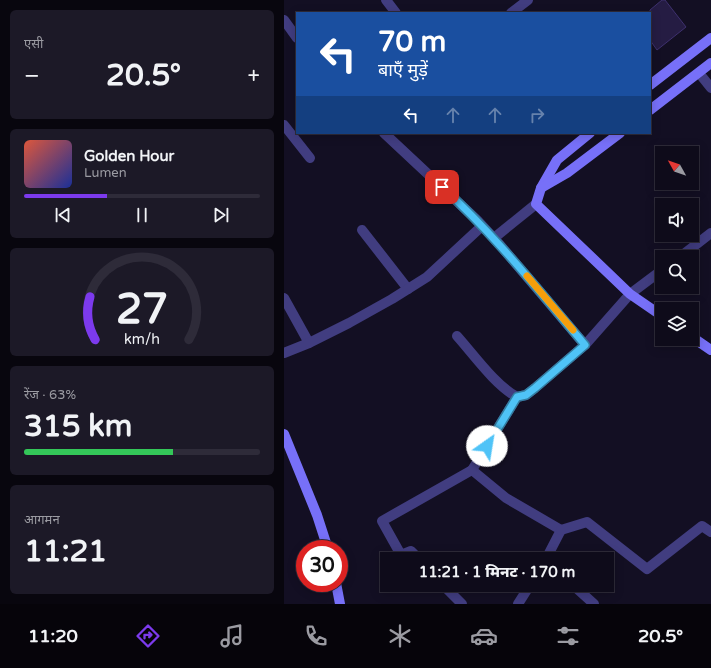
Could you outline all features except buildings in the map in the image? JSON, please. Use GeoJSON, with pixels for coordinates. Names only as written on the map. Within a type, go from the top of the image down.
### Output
{"type":"FeatureCollection","features":[{"type":"Feature","properties":{"kind":"street"},"geometry":{"type":"LineString","coordinates":[[386,0],[395,12]]}},
{"type":"Feature","properties":{"kind":"street"},"geometry":{"type":"LineString","coordinates":[[512,12],[528,0]]}},
{"type":"Feature","properties":{"kind":"street"},"geometry":{"type":"LineString","coordinates":[[284,20],[296,37]]}},
{"type":"Feature","properties":{"kind":"street"},"geometry":{"type":"LineString","coordinates":[[651,84],[711,38]]}},
{"type":"Feature","properties":{"kind":"street"},"geometry":{"type":"LineString","coordinates":[[651,109],[711,63]]}},
{"type":"Feature","properties":{"kind":"street"},"geometry":{"type":"LineString","coordinates":[[699,73],[711,88]]}},
{"type":"Feature","properties":{"kind":"street"},"geometry":{"type":"LineString","coordinates":[[284,125],[310,158]]}},
{"type":"Feature","properties":{"kind":"street"},"geometry":{"type":"LineString","coordinates":[[385,134],[454,197],[494,238],[585,345]]}},
{"type":"Feature","properties":{"kind":"street"},"geometry":{"type":"LineString","coordinates":[[494,238],[536,204],[541,188],[557,160],[589,134]]}},
{"type":"Feature","properties":{"kind":"street"},"geometry":{"type":"LineString","coordinates":[[541,188],[567,173],[619,134]]}},
{"type":"Feature","properties":{"kind":"street"},"geometry":{"type":"LineString","coordinates":[[536,204],[630,294],[655,311]]}},
{"type":"Feature","properties":{"kind":"street"},"geometry":{"type":"LineString","coordinates":[[284,353],[349,323],[408,289],[426,277],[482,226]]}},
{"type":"Feature","properties":{"kind":"street"},"geometry":{"type":"LineString","coordinates":[[362,230],[408,289]]}},
{"type":"Feature","properties":{"kind":"street"},"geometry":{"type":"LineString","coordinates":[[689,250],[711,233]]}},
{"type":"Feature","properties":{"kind":"street"},"geometry":{"type":"LineString","coordinates":[[457,336],[499,384],[508,392],[517,397],[526,395],[585,345],[630,294],[655,275]]}},
{"type":"Feature","properties":{"kind":"street"},"geometry":{"type":"LineString","coordinates":[[284,298],[308,342]]}},
{"type":"Feature","properties":{"kind":"street"},"geometry":{"type":"LineString","coordinates":[[699,342],[711,350]]}},
{"type":"Feature","properties":{"kind":"street"},"geometry":{"type":"LineString","coordinates":[[399,552],[382,521],[472,470],[517,397]]}},
{"type":"Feature","properties":{"kind":"street"},"geometry":{"type":"LineString","coordinates":[[284,434],[318,515],[325,540]]}},
{"type":"Feature","properties":{"kind":"street"},"geometry":{"type":"LineString","coordinates":[[472,470],[506,498],[561,530]]}},
{"type":"Feature","properties":{"kind":"street"},"geometry":{"type":"LineString","coordinates":[[550,552],[561,530],[587,522],[647,569],[702,526],[711,532]]}},
{"type":"Feature","properties":{"kind":"street"},"geometry":{"type":"LineString","coordinates":[[338,592],[340,604]]}},
{"type":"Feature","properties":{"kind":"street"},"geometry":{"type":"LineString","coordinates":[[450,592],[462,604]]}},
{"type":"Feature","properties":{"kind":"street"},"geometry":{"type":"LineString","coordinates":[[518,604],[526,592]]}},
{"type":"Feature","properties":{"kind":"street"},"geometry":{"type":"LineString","coordinates":[[581,592],[594,604]]}},
{"type":"Feature","properties":{"kind":"slow traffic"},"geometry":{"type":"LineString","coordinates":[[527,276],[573,330]]}},
{"type":"Feature","properties":{"kind":"route"},"geometry":{"type":"LineString","coordinates":[[442,187],[477,220],[500,245],[585,345],[526,395],[517,397],[487,446]]}}]}
